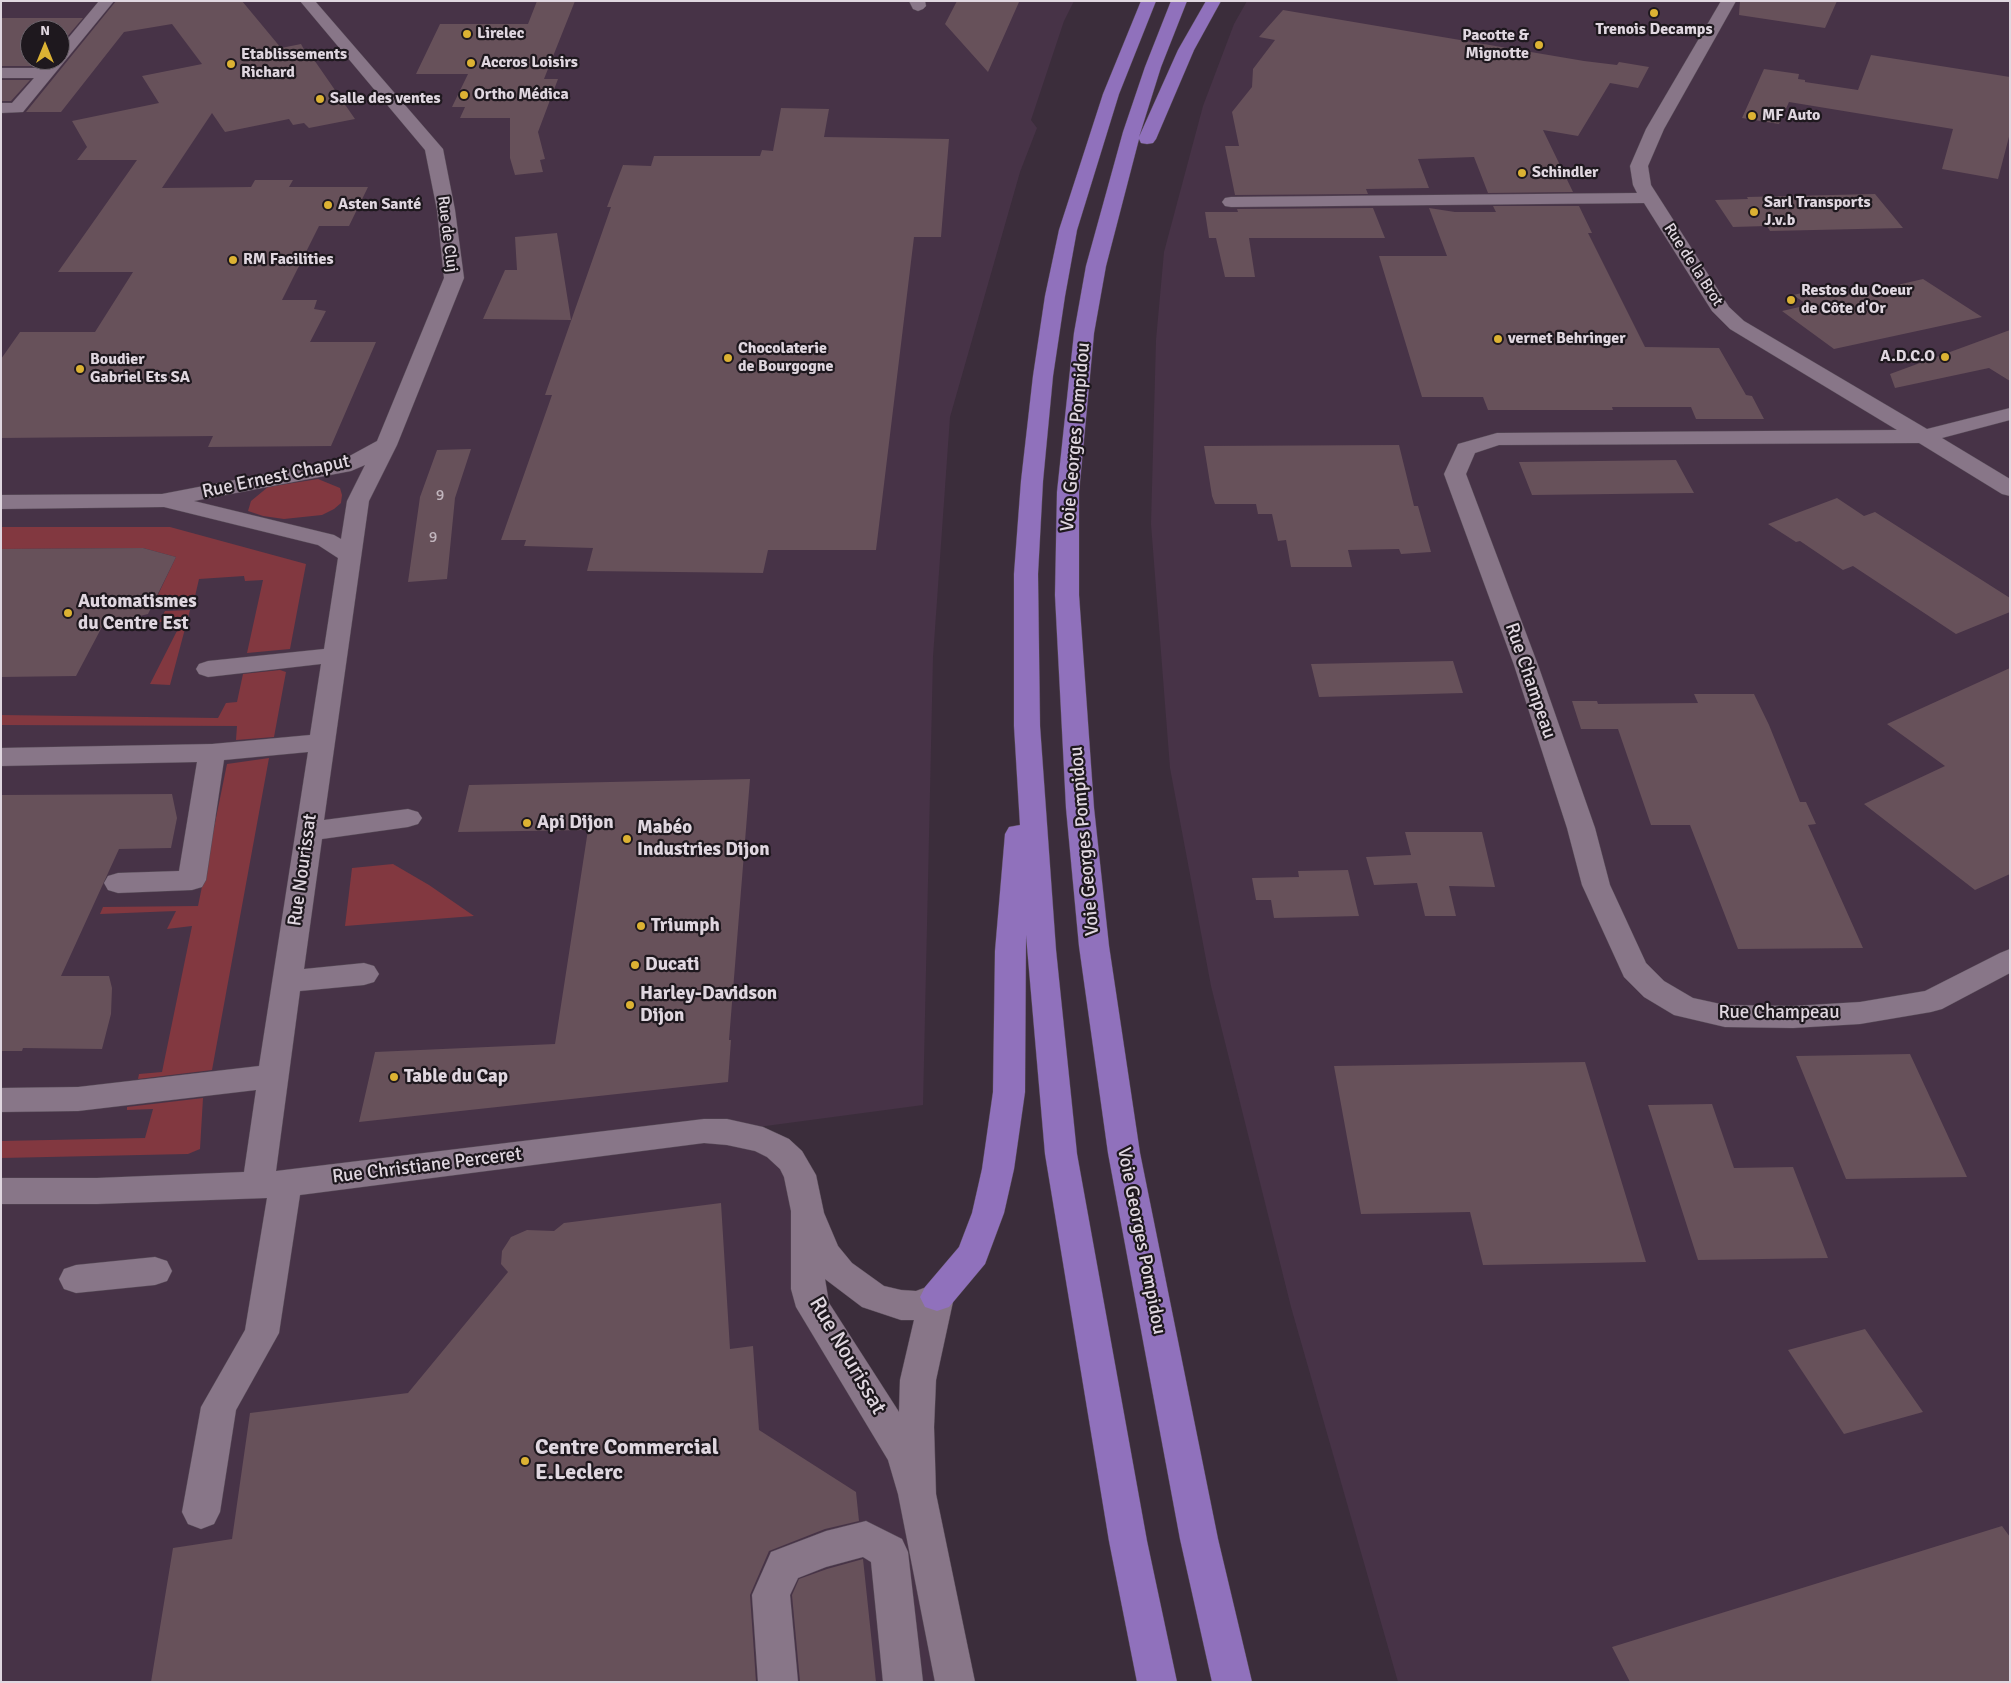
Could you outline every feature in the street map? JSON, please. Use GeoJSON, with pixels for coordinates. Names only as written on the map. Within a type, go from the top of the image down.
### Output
{"type":"FeatureCollection","features":[{"type":"Feature","properties":{"kind":"highway"},"geometry":{"type":"LineString","coordinates":[[1111,94],[1115,54],[1134,1]]}},
{"type":"Feature","properties":{"kind":"highway","name":"Voie Georges Pompidou"},"geometry":{"type":"LineString","coordinates":[[1149,1],[1111,94],[1068,230],[1055,296],[1043,376],[1032,481],[1026,574],[1027,726],[1041,950],[1061,1154],[1128,1540],[1157,1682]]}},
{"type":"Feature","properties":{"kind":"highway","name":"Voie Georges Pompidou"},"geometry":{"type":"LineString","coordinates":[[1179,1],[1153,67],[1132,132],[1096,266],[1084,332],[1068,492],[1067,595],[1080,808],[1094,946],[1124,1153],[1198,1539],[1232,1682]]}},
{"type":"Feature","properties":{"kind":"highway"},"geometry":{"type":"LineString","coordinates":[[1112,205],[1132,179],[1166,93],[1186,50],[1214,1]]}},
{"type":"Feature","properties":{"kind":"highway"},"geometry":{"type":"LineString","coordinates":[[937,1297],[973,1254],[988,1213],[1006,1122],[1009,1092],[1010,952],[1027,726]]}},
{"type":"Feature","properties":{"kind":"street"},"geometry":{"type":"LineString","coordinates":[[70,46],[107,1]]}},
{"type":"Feature","properties":{"kind":"street","name":"Rue de Cluj"},"geometry":{"type":"LineString","coordinates":[[307,1],[434,149],[446,210],[454,278],[386,445],[358,501],[350,555]]}},
{"type":"Feature","properties":{"kind":"street","name":"Rue de la Brot"},"geometry":{"type":"LineString","coordinates":[[1729,1],[1655,129],[1639,166],[1639,176],[1650,198],[1712,296],[1722,310],[1737,325],[2010,489]]}},
{"type":"Feature","properties":{"kind":"street"},"geometry":{"type":"LineString","coordinates":[[1,108],[18,108],[50,70]]}},
{"type":"Feature","properties":{"kind":"street"},"geometry":{"type":"LineString","coordinates":[[1,73],[47,73]]}},
{"type":"Feature","properties":{"kind":"street"},"geometry":{"type":"LineString","coordinates":[[1231,202],[1650,198]]}},
{"type":"Feature","properties":{"kind":"street"},"geometry":{"type":"LineString","coordinates":[[1924,436],[2010,414]]}},
{"type":"Feature","properties":{"kind":"street","name":"Rue Champeau"},"geometry":{"type":"LineString","coordinates":[[1924,436],[1497,439],[1466,449],[1456,474],[1526,665],[1580,828],[1596,885],[1634,969],[1654,989],[1685,1007],[1725,1016],[1793,1017],[1860,1013],[1931,1001],[2010,960]]}},
{"type":"Feature","properties":{"kind":"street","name":"Rue Ernest Chaput"},"geometry":{"type":"LineString","coordinates":[[1,502],[162,501],[350,464],[386,445]]}},
{"type":"Feature","properties":{"kind":"street","name":"Rue Ernest Chaput"},"geometry":{"type":"LineString","coordinates":[[162,501],[326,540],[350,555]]}},
{"type":"Feature","properties":{"kind":"street","name":"Rue Nourissat"},"geometry":{"type":"LineString","coordinates":[[201,1512],[219,1407],[262,1333],[272,1185],[273,1076],[350,555]]}},
{"type":"Feature","properties":{"kind":"street"},"geometry":{"type":"LineString","coordinates":[[208,669],[335,655]]}},
{"type":"Feature","properties":{"kind":"street"},"geometry":{"type":"LineString","coordinates":[[1,757],[212,752],[322,742]]}},
{"type":"Feature","properties":{"kind":"street"},"geometry":{"type":"LineString","coordinates":[[118,883],[192,880],[212,752]]}},
{"type":"Feature","properties":{"kind":"street"},"geometry":{"type":"LineString","coordinates":[[309,831],[408,818]]}},
{"type":"Feature","properties":{"kind":"street"},"geometry":{"type":"LineString","coordinates":[[287,981],[364,974]]}},
{"type":"Feature","properties":{"kind":"street"},"geometry":{"type":"LineString","coordinates":[[1,1100],[78,1099],[273,1076]]}},
{"type":"Feature","properties":{"kind":"street","name":"Rue Christiane Perceret"},"geometry":{"type":"LineString","coordinates":[[1,1191],[97,1191],[272,1185],[704,1131],[727,1132],[763,1140],[778,1148],[791,1160],[800,1175],[807,1211]]}},
{"type":"Feature","properties":{"kind":"street","name":"Rue Nourissat"},"geometry":{"type":"LineString","coordinates":[[807,1211],[824,1254],[840,1272],[874,1297],[901,1305],[919,1306],[937,1297]]}},
{"type":"Feature","properties":{"kind":"street","name":"Rue Nourissat"},"geometry":{"type":"LineString","coordinates":[[807,1211],[808,1289],[813,1307],[905,1454],[917,1494]]}},
{"type":"Feature","properties":{"kind":"street"},"geometry":{"type":"LineString","coordinates":[[76,1279],[155,1271]]}},
{"type":"Feature","properties":{"kind":"street"},"geometry":{"type":"LineString","coordinates":[[937,1297],[918,1380],[917,1494],[955,1682]]}},
{"type":"Feature","properties":{"kind":"street"},"geometry":{"type":"LineString","coordinates":[[778,1682],[771,1595],[784,1565],[826,1550],[866,1539],[889,1552],[903,1682]]}},
{"type":"Feature","properties":{"kind":"shaded area"},"geometry":{"type":"Polygon","coordinates":[[[1,1],[1074,1],[1064,21],[1031,120],[1037,128],[1020,172],[950,417],[933,657],[923,1105],[728,1131],[800,1175],[808,1289],[917,1469],[955,1682],[1,1682],[1,1]]]}},
{"type":"Feature","properties":{"kind":"shaded area"},"geometry":{"type":"Polygon","coordinates":[[[1247,1],[2010,1],[2010,1682],[1398,1682],[1291,1307],[1211,986],[1170,768],[1151,524],[1156,340],[1164,252],[1203,106],[1234,24],[1247,1]]]}},
{"type":"Feature","properties":{"kind":"shaded area"},"geometry":{"type":"Polygon","coordinates":[[[318,479],[340,488],[342,495],[341,503],[322,515],[284,519],[263,516],[248,511],[251,501],[268,487],[318,479]]]}},
{"type":"Feature","properties":{"kind":"shaded area"},"geometry":{"type":"Polygon","coordinates":[[[1,527],[170,527],[306,564],[290,649],[247,653],[263,580],[245,581],[244,576],[199,579],[193,605],[153,605],[176,557],[143,548],[1,549],[1,527]]]}},
{"type":"Feature","properties":{"kind":"shaded area"},"geometry":{"type":"Polygon","coordinates":[[[190,610],[170,685],[150,684],[181,623],[159,622],[165,611],[190,610]]]}},
{"type":"Feature","properties":{"kind":"shaded area"},"geometry":{"type":"Polygon","coordinates":[[[280,670],[286,672],[274,737],[236,740],[237,726],[1,725],[1,715],[218,718],[226,703],[237,702],[243,674],[280,670]]]}},
{"type":"Feature","properties":{"kind":"shaded area"},"geometry":{"type":"Polygon","coordinates":[[[269,758],[212,1070],[138,1079],[139,1074],[162,1072],[192,926],[167,929],[176,911],[100,914],[103,907],[198,906],[227,764],[269,758]]]}},
{"type":"Feature","properties":{"kind":"shaded area"},"geometry":{"type":"Polygon","coordinates":[[[393,864],[429,885],[474,916],[345,926],[352,868],[393,864]]]}},
{"type":"Feature","properties":{"kind":"shaded area"},"geometry":{"type":"Polygon","coordinates":[[[203,1098],[200,1149],[188,1154],[1,1158],[1,1141],[145,1138],[153,1109],[127,1110],[127,1107],[203,1098]]]}},
{"type":"Feature","properties":{"kind":"building"},"geometry":{"type":"Polygon","coordinates":[[[116,1],[242,1],[281,48],[301,44],[307,55],[310,54],[355,119],[309,128],[304,123],[293,125],[289,119],[225,132],[212,113],[162,188],[251,187],[255,180],[293,180],[289,187],[368,187],[349,226],[319,226],[282,300],[317,300],[314,309],[326,311],[310,342],[376,342],[331,446],[208,447],[213,436],[1,438],[1,359],[20,332],[95,332],[133,272],[58,272],[137,160],[77,160],[87,147],[72,121],[159,103],[142,76],[202,64],[172,24],[124,32],[61,112],[26,112],[60,70],[70,70],[70,58],[116,1]]]}},
{"type":"Feature","properties":{"kind":"building"},"geometry":{"type":"Polygon","coordinates":[[[537,1],[575,1],[544,79],[558,79],[538,132],[545,159],[540,160],[543,172],[515,175],[510,158],[510,118],[460,118],[465,107],[452,107],[468,74],[416,74],[440,24],[528,24],[537,1]]]}},
{"type":"Feature","properties":{"kind":"building"},"geometry":{"type":"Polygon","coordinates":[[[957,1],[1019,2],[988,72],[945,24],[957,1]]]}},
{"type":"Feature","properties":{"kind":"building"},"geometry":{"type":"Polygon","coordinates":[[[1740,1],[1837,1],[1825,28],[1739,15],[1740,1]]]}},
{"type":"Feature","properties":{"kind":"building"},"geometry":{"type":"Polygon","coordinates":[[[1283,10],[1584,61],[1617,65],[1619,62],[1649,67],[1638,88],[1610,83],[1578,136],[1543,130],[1573,192],[1488,193],[1474,157],[1418,159],[1429,188],[1366,189],[1368,194],[1235,195],[1225,146],[1239,146],[1232,112],[1252,87],[1253,69],[1275,40],[1259,37],[1283,10]]]}},
{"type":"Feature","properties":{"kind":"building"},"geometry":{"type":"Polygon","coordinates":[[[1,18],[83,18],[70,33],[70,20],[20,20],[20,66],[1,66],[1,18]]]}},
{"type":"Feature","properties":{"kind":"building"},"geometry":{"type":"Polygon","coordinates":[[[1871,55],[2010,77],[2010,133],[1998,179],[1942,169],[1953,129],[1789,102],[1779,124],[1742,118],[1764,69],[1799,74],[1798,79],[1805,80],[1805,82],[1858,90],[1871,55]]]}},
{"type":"Feature","properties":{"kind":"building"},"geometry":{"type":"Polygon","coordinates":[[[1,80],[30,80],[11,101],[1,101],[1,80]]]}},
{"type":"Feature","properties":{"kind":"building","name":"Chocolaterie de Bourgogne"},"geometry":{"type":"Polygon","coordinates":[[[781,108],[829,109],[824,137],[949,139],[941,237],[914,237],[876,550],[768,550],[763,573],[587,571],[593,548],[524,546],[526,540],[501,540],[552,395],[545,395],[611,207],[607,207],[623,165],[651,166],[654,156],[760,156],[762,150],[773,151],[781,108]]]}},
{"type":"Feature","properties":{"kind":"building"},"geometry":{"type":"Polygon","coordinates":[[[1875,194],[1903,228],[1770,231],[1767,226],[1733,227],[1715,200],[1748,199],[1747,197],[1875,194]]]}},
{"type":"Feature","properties":{"kind":"building","name":"vernet Behringer"},"geometry":{"type":"Polygon","coordinates":[[[1493,206],[1579,206],[1592,233],[1588,233],[1645,347],[1719,348],[1746,395],[1752,396],[1764,419],[1696,419],[1691,407],[1612,407],[1613,410],[1488,410],[1483,397],[1422,397],[1379,256],[1447,256],[1429,208],[1455,212],[1496,212],[1493,206]]]}},
{"type":"Feature","properties":{"kind":"building"},"geometry":{"type":"Polygon","coordinates":[[[1373,208],[1385,238],[1249,238],[1255,277],[1225,277],[1216,238],[1209,238],[1205,212],[1238,212],[1237,209],[1373,208]]]}},
{"type":"Feature","properties":{"kind":"building"},"geometry":{"type":"Polygon","coordinates":[[[557,233],[571,320],[483,319],[505,270],[517,270],[515,237],[557,233]]]}},
{"type":"Feature","properties":{"kind":"building"},"geometry":{"type":"Polygon","coordinates":[[[1923,279],[1982,317],[1834,349],[1782,311],[1808,305],[1793,295],[1838,285],[1854,295],[1923,279]]]}},
{"type":"Feature","properties":{"kind":"building"},"geometry":{"type":"Polygon","coordinates":[[[2010,330],[2010,381],[1989,368],[1895,388],[1890,374],[2010,330]]]}},
{"type":"Feature","properties":{"kind":"building"},"geometry":{"type":"Polygon","coordinates":[[[1399,445],[1414,506],[1418,506],[1431,552],[1401,554],[1399,549],[1348,550],[1352,567],[1291,567],[1286,540],[1278,541],[1272,514],[1258,514],[1256,504],[1215,504],[1204,446],[1399,445]]]}},
{"type":"Feature","properties":{"kind":"building"},"geometry":{"type":"Polygon","coordinates":[[[471,449],[455,498],[447,579],[408,582],[420,497],[437,450],[471,449]]]}},
{"type":"Feature","properties":{"kind":"building"},"geometry":{"type":"Polygon","coordinates":[[[1676,460],[1694,493],[1532,495],[1519,462],[1676,460]]]}},
{"type":"Feature","properties":{"kind":"building"},"geometry":{"type":"Polygon","coordinates":[[[1837,498],[1864,516],[1875,512],[2010,598],[2010,612],[1956,634],[1853,566],[1843,570],[1800,541],[1796,542],[1768,524],[1837,498]]]}},
{"type":"Feature","properties":{"kind":"building"},"geometry":{"type":"Polygon","coordinates":[[[143,548],[176,557],[148,614],[103,625],[76,676],[1,677],[1,549],[143,548]]]}},
{"type":"Feature","properties":{"kind":"building"},"geometry":{"type":"Polygon","coordinates":[[[1453,661],[1463,693],[1319,697],[1311,664],[1453,661]]]}},
{"type":"Feature","properties":{"kind":"building"},"geometry":{"type":"Polygon","coordinates":[[[2010,668],[2010,874],[1975,890],[1864,804],[1945,766],[1887,724],[2010,668]]]}},
{"type":"Feature","properties":{"kind":"building"},"geometry":{"type":"Polygon","coordinates":[[[1694,694],[1754,694],[1769,725],[1800,802],[1806,802],[1816,824],[1808,825],[1863,948],[1738,949],[1690,825],[1651,825],[1618,729],[1581,729],[1572,701],[1597,701],[1598,704],[1698,703],[1694,694]]]}},
{"type":"Feature","properties":{"kind":"building"},"geometry":{"type":"Polygon","coordinates":[[[750,779],[729,1040],[731,1040],[728,1082],[359,1122],[375,1052],[555,1044],[588,830],[458,832],[469,785],[750,779]]]}},
{"type":"Feature","properties":{"kind":"building"},"geometry":{"type":"Polygon","coordinates":[[[172,794],[177,818],[171,848],[119,849],[61,976],[109,976],[112,988],[111,1014],[102,1049],[23,1048],[22,1051],[1,1051],[1,795],[172,794]]]}},
{"type":"Feature","properties":{"kind":"building"},"geometry":{"type":"Polygon","coordinates":[[[1405,832],[1482,832],[1495,887],[1449,886],[1456,916],[1425,916],[1417,883],[1374,885],[1366,857],[1411,855],[1405,832]]]}},
{"type":"Feature","properties":{"kind":"building"},"geometry":{"type":"Polygon","coordinates":[[[1348,870],[1359,916],[1274,918],[1271,900],[1256,900],[1252,878],[1299,877],[1298,871],[1348,870]]]}},
{"type":"Feature","properties":{"kind":"building"},"geometry":{"type":"Polygon","coordinates":[[[1910,1054],[1967,1177],[1846,1179],[1796,1056],[1910,1054]]]}},
{"type":"Feature","properties":{"kind":"building"},"geometry":{"type":"Polygon","coordinates":[[[1585,1062],[1646,1262],[1483,1265],[1470,1212],[1361,1214],[1334,1066],[1585,1062]]]}},
{"type":"Feature","properties":{"kind":"building"},"geometry":{"type":"Polygon","coordinates":[[[1712,1104],[1734,1168],[1793,1167],[1828,1258],[1698,1260],[1648,1105],[1712,1104]]]}},
{"type":"Feature","properties":{"kind":"building","name":"Centre Commercial E.Leclerc"},"geometry":{"type":"Polygon","coordinates":[[[721,1203],[730,1349],[753,1346],[759,1430],[856,1492],[859,1521],[825,1529],[769,1551],[750,1595],[756,1682],[151,1682],[173,1548],[232,1539],[250,1413],[408,1393],[508,1272],[501,1264],[502,1251],[511,1237],[527,1230],[554,1231],[564,1223],[721,1203]]]}},
{"type":"Feature","properties":{"kind":"building"},"geometry":{"type":"Polygon","coordinates":[[[1865,1329],[1923,1412],[1844,1434],[1788,1350],[1865,1329]]]}},
{"type":"Feature","properties":{"kind":"building"},"geometry":{"type":"Polygon","coordinates":[[[2002,1526],[2010,1537],[2010,1682],[1630,1682],[1612,1647],[2002,1526]]]}},
{"type":"Feature","properties":{"kind":"building"},"geometry":{"type":"Polygon","coordinates":[[[863,1559],[876,1682],[800,1682],[792,1595],[799,1579],[863,1559]]]}},
{"type":"Feature","properties":{"kind":"place","name":"Trenois Decamps"},"geometry":{"type":"Point","coordinates":[1654,13]}},
{"type":"Feature","properties":{"kind":"place","name":"Lirelec"},"geometry":{"type":"Point","coordinates":[467,34]}},
{"type":"Feature","properties":{"kind":"place","name":"Pacotte & Mignotte"},"geometry":{"type":"Point","coordinates":[1539,45]}},
{"type":"Feature","properties":{"kind":"place","name":"Accros Loisirs"},"geometry":{"type":"Point","coordinates":[471,63]}},
{"type":"Feature","properties":{"kind":"place","name":"Etablissements Richard"},"geometry":{"type":"Point","coordinates":[231,64]}},
{"type":"Feature","properties":{"kind":"place","name":"Ortho Médica"},"geometry":{"type":"Point","coordinates":[464,95]}},
{"type":"Feature","properties":{"kind":"place","name":"Salle des ventes"},"geometry":{"type":"Point","coordinates":[320,99]}},
{"type":"Feature","properties":{"kind":"place","name":"MF Auto"},"geometry":{"type":"Point","coordinates":[1752,116]}},
{"type":"Feature","properties":{"kind":"place","name":"Schindler"},"geometry":{"type":"Point","coordinates":[1522,173]}},
{"type":"Feature","properties":{"kind":"place","name":"Asten Santé"},"geometry":{"type":"Point","coordinates":[328,205]}},
{"type":"Feature","properties":{"kind":"place","name":"Sarl Transports J.v.b"},"geometry":{"type":"Point","coordinates":[1754,212]}},
{"type":"Feature","properties":{"kind":"place","name":"RM Facilities"},"geometry":{"type":"Point","coordinates":[233,260]}},
{"type":"Feature","properties":{"kind":"place","name":"Restos du Coeur de Côte d'Or"},"geometry":{"type":"Point","coordinates":[1791,300]}},
{"type":"Feature","properties":{"kind":"place","name":"vernet Behringer"},"geometry":{"type":"Point","coordinates":[1498,339]}},
{"type":"Feature","properties":{"kind":"place","name":"A.D.C.O"},"geometry":{"type":"Point","coordinates":[1945,357]}},
{"type":"Feature","properties":{"kind":"place","name":"Chocolaterie de Bourgogne"},"geometry":{"type":"Point","coordinates":[728,358]}},
{"type":"Feature","properties":{"kind":"place","name":"Boudier Gabriel Ets SA"},"geometry":{"type":"Point","coordinates":[80,369]}},
{"type":"Feature","properties":{"kind":"place","name":"Automatismes du Centre Est"},"geometry":{"type":"Point","coordinates":[68,613]}},
{"type":"Feature","properties":{"kind":"place","name":"Api Dijon"},"geometry":{"type":"Point","coordinates":[527,823]}},
{"type":"Feature","properties":{"kind":"place","name":"Mabéo Industries Dijon"},"geometry":{"type":"Point","coordinates":[627,839]}},
{"type":"Feature","properties":{"kind":"place","name":"Triumph"},"geometry":{"type":"Point","coordinates":[641,926]}},
{"type":"Feature","properties":{"kind":"place","name":"Ducati"},"geometry":{"type":"Point","coordinates":[635,965]}},
{"type":"Feature","properties":{"kind":"place","name":"Harley-Davidson Dijon"},"geometry":{"type":"Point","coordinates":[630,1005]}},
{"type":"Feature","properties":{"kind":"place","name":"Table du Cap"},"geometry":{"type":"Point","coordinates":[394,1077]}},
{"type":"Feature","properties":{"kind":"place","name":"Centre Commercial E.Leclerc"},"geometry":{"type":"Point","coordinates":[525,1461]}}]}
